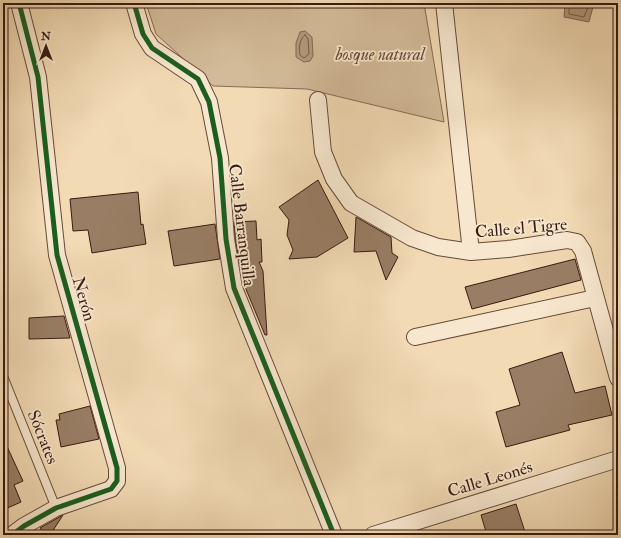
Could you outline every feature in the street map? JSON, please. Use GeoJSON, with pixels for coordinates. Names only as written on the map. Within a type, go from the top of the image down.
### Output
{"type":"FeatureCollection","features":[{"type":"Feature","properties":{"kind":"street","name":"Nerón"},"geometry":{"type":"LineString","coordinates":[[12,535],[24,526],[56,508],[111,489],[117,481],[116,468],[57,255],[38,77],[20,3]]}},
{"type":"Feature","properties":{"kind":"street","name":"Calle Barranquilla"},"geometry":{"type":"LineString","coordinates":[[134,3],[143,34],[152,48],[198,79],[209,102],[220,158],[226,239],[234,288],[334,535]]}},
{"type":"Feature","properties":{"kind":"street"},"geometry":{"type":"LineString","coordinates":[[444,3],[471,252]]}},
{"type":"Feature","properties":{"kind":"street","name":"Calle el Tigre"},"geometry":{"type":"LineString","coordinates":[[318,100],[323,152],[334,179],[351,203],[412,238],[438,247],[471,252],[508,249],[567,240],[578,242],[584,251],[618,378]]}},
{"type":"Feature","properties":{"kind":"street"},"geometry":{"type":"LineString","coordinates":[[415,337],[596,298]]}},
{"type":"Feature","properties":{"kind":"street","name":"Calle Leonés"},"geometry":{"type":"LineString","coordinates":[[373,535],[618,458]]}},
{"type":"Feature","properties":{"kind":"lane","name":"Sócrates"},"geometry":{"type":"LineString","coordinates":[[3,376],[56,508]]}},
{"type":"Feature","properties":{"kind":"green space","name":"bosque natural"},"geometry":{"type":"Polygon","coordinates":[[[146,3],[424,3],[444,122],[307,89],[213,86],[156,34],[146,3]]]}},
{"type":"Feature","properties":{"kind":"water"},"geometry":{"type":"Polygon","coordinates":[[[565,3],[594,3],[589,22],[564,17],[565,3]]]}},
{"type":"Feature","properties":{"kind":"water"},"geometry":{"type":"Polygon","coordinates":[[[305,31],[312,37],[313,56],[310,61],[304,62],[296,57],[296,43],[300,32],[305,31]]]}},
{"type":"Feature","properties":{"kind":"building"},"geometry":{"type":"Polygon","coordinates":[[[318,180],[348,238],[317,257],[289,259],[293,250],[287,235],[289,220],[279,207],[318,180]]]}},
{"type":"Feature","properties":{"kind":"building"},"geometry":{"type":"Polygon","coordinates":[[[138,192],[141,225],[143,224],[146,244],[92,253],[88,230],[73,231],[70,199],[138,192]]]}},
{"type":"Feature","properties":{"kind":"building"},"geometry":{"type":"Polygon","coordinates":[[[356,217],[391,237],[392,253],[398,257],[386,280],[376,251],[354,252],[356,217]]]}},
{"type":"Feature","properties":{"kind":"building"},"geometry":{"type":"Polygon","coordinates":[[[256,221],[257,240],[261,239],[262,262],[259,262],[263,271],[267,335],[265,335],[243,282],[235,238],[234,222],[256,221]]]}},
{"type":"Feature","properties":{"kind":"building"},"geometry":{"type":"Polygon","coordinates":[[[215,224],[220,259],[174,266],[168,231],[215,224]]]}},
{"type":"Feature","properties":{"kind":"building"},"geometry":{"type":"Polygon","coordinates":[[[575,259],[581,280],[472,309],[465,287],[575,259]]]}},
{"type":"Feature","properties":{"kind":"building"},"geometry":{"type":"Polygon","coordinates":[[[64,316],[70,338],[29,339],[29,318],[64,316]]]}},
{"type":"Feature","properties":{"kind":"building"},"geometry":{"type":"Polygon","coordinates":[[[562,352],[575,393],[605,386],[612,415],[568,425],[570,430],[506,447],[496,412],[520,405],[509,369],[562,352]]]}},
{"type":"Feature","properties":{"kind":"building"},"geometry":{"type":"Polygon","coordinates":[[[90,406],[99,439],[61,447],[56,420],[60,420],[59,414],[90,406]]]}},
{"type":"Feature","properties":{"kind":"building"},"geometry":{"type":"Polygon","coordinates":[[[3,438],[23,481],[14,485],[21,502],[3,510],[3,438]]]}},
{"type":"Feature","properties":{"kind":"building"},"geometry":{"type":"Polygon","coordinates":[[[516,504],[526,535],[487,535],[481,515],[516,504]]]}},
{"type":"Feature","properties":{"kind":"building"},"geometry":{"type":"Polygon","coordinates":[[[63,515],[50,535],[45,535],[40,528],[63,515]]]}},
{"type":"Feature","properties":{"kind":"cycle path"},"geometry":{"type":"LineString","coordinates":[[12,535],[24,526],[56,508],[111,489],[117,481],[117,468],[57,255],[38,77],[19,3]]}},
{"type":"Feature","properties":{"kind":"cycle path"},"geometry":{"type":"LineString","coordinates":[[134,3],[143,34],[152,48],[198,79],[209,102],[220,158],[226,239],[234,288],[334,535]]}}]}
